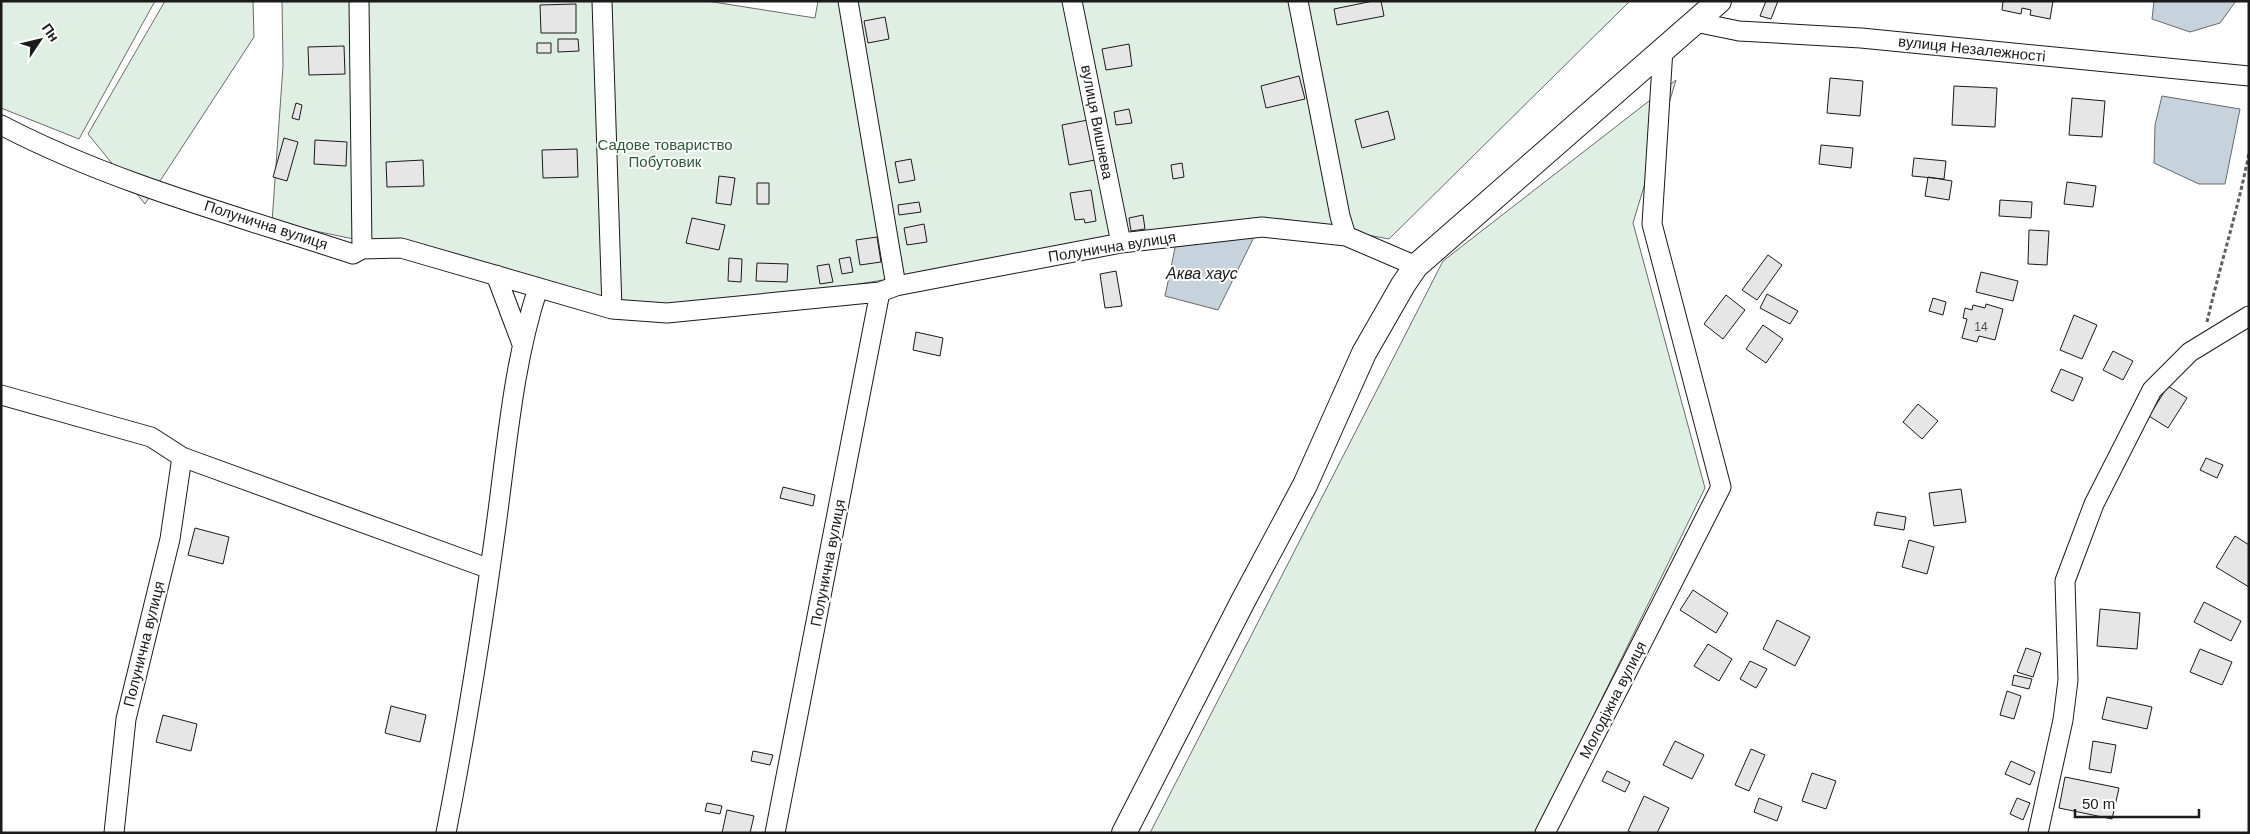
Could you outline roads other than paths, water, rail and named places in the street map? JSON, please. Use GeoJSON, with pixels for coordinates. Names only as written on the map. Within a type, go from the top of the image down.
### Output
{"type":"FeatureCollection","features":[{"type":"Feature","properties":{"kind":"main road"},"geometry":{"type":"LineString","coordinates":[[1124,833],[1305,485],[1364,353],[1403,284],[1416,266],[1461,229],[1719,1]]}},
{"type":"Feature","properties":{"kind":"street"},"geometry":{"type":"LineString","coordinates":[[359,1],[362,249]]}},
{"type":"Feature","properties":{"kind":"street"},"geometry":{"type":"LineString","coordinates":[[602,1],[612,309]]}},
{"type":"Feature","properties":{"kind":"street"},"geometry":{"type":"LineString","coordinates":[[848,1],[888,289]]}},
{"type":"Feature","properties":{"kind":"street","name":"вулиця Вишнева"},"geometry":{"type":"LineString","coordinates":[[1072,1],[1121,243]]}},
{"type":"Feature","properties":{"kind":"street"},"geometry":{"type":"LineString","coordinates":[[1298,1],[1340,216],[1346,236]]}},
{"type":"Feature","properties":{"kind":"street","name":"вулиця Незалежності"},"geometry":{"type":"LineString","coordinates":[[1695,22],[1739,31],[1861,38],[2249,76]]}},
{"type":"Feature","properties":{"kind":"street","name":"Молодіжна вулиця"},"geometry":{"type":"LineString","coordinates":[[1545,833],[1721,487],[1652,224],[1663,49]]}},
{"type":"Feature","properties":{"kind":"street","name":"Полунична вулиця"},"geometry":{"type":"LineString","coordinates":[[1,125],[40,145],[116,177],[353,254],[362,249],[400,248],[612,309],[667,313],[888,289],[1121,243],[1262,227],[1346,236],[1416,266]]}},
{"type":"Feature","properties":{"kind":"street"},"geometry":{"type":"LineString","coordinates":[[496,275],[522,345]]}},
{"type":"Feature","properties":{"kind":"street"},"geometry":{"type":"LineString","coordinates":[[446,833],[458,771],[490,569],[522,345],[526,324],[538,288]]}},
{"type":"Feature","properties":{"kind":"street","name":"Полунична вулиця"},"geometry":{"type":"LineString","coordinates":[[775,833],[888,289]]}},
{"type":"Feature","properties":{"kind":"street"},"geometry":{"type":"LineString","coordinates":[[2038,833],[2063,720],[2068,680],[2064,581],[2094,504],[2152,390],[2190,352],[2249,316]]}},
{"type":"Feature","properties":{"kind":"street"},"geometry":{"type":"LineString","coordinates":[[1,395],[151,437],[182,457],[490,569]]}},
{"type":"Feature","properties":{"kind":"street","name":"Полунична вулиця"},"geometry":{"type":"LineString","coordinates":[[114,833],[126,719],[170,539],[182,457]]}},
{"type":"Feature","properties":{"kind":"water"},"geometry":{"type":"Polygon","coordinates":[[[2154,1],[2236,1],[2220,23],[2190,32],[2152,19],[2154,1]]]}},
{"type":"Feature","properties":{"kind":"water"},"geometry":{"type":"Polygon","coordinates":[[[2162,96],[2240,109],[2225,184],[2199,184],[2154,163],[2155,125],[2162,96]]]}},
{"type":"Feature","properties":{"kind":"water","name":"Аква хаус"},"geometry":{"type":"Polygon","coordinates":[[[1254,237],[1218,310],[1165,296],[1176,243],[1254,237]]]}},
{"type":"Feature","properties":{"kind":"park label","name":"Садове товариство Побутовик"},"geometry":{"type":"Point","coordinates":[665,154]}}]}
